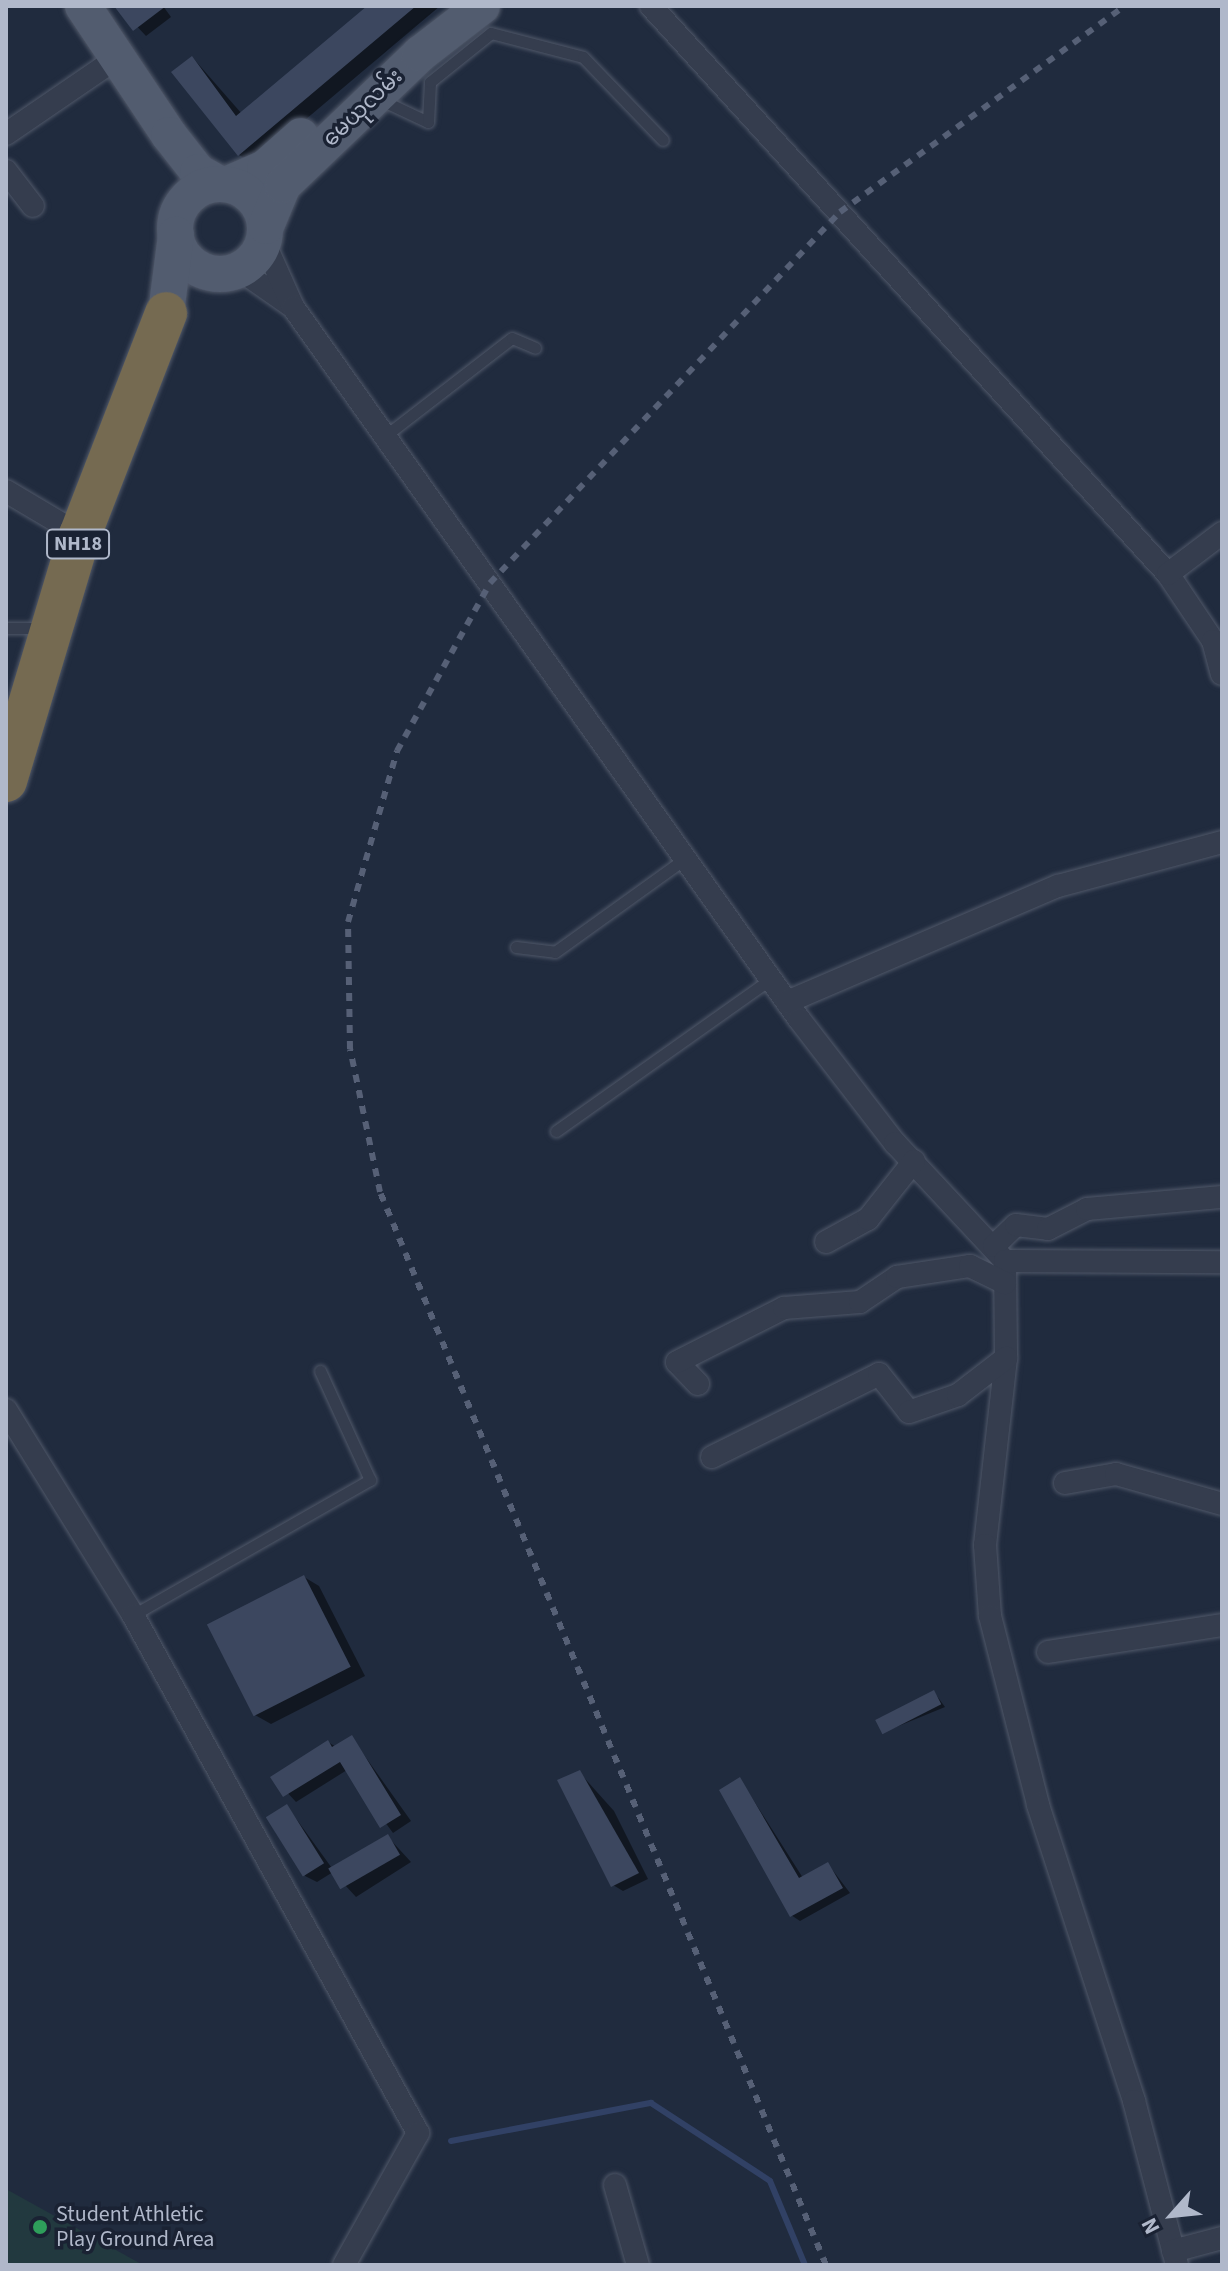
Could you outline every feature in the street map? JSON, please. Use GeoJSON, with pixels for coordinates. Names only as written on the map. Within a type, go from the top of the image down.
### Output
{"type":"FeatureCollection","features":[{"type":"Feature","properties":{"kind":"highway","name":"NH18"},"geometry":{"type":"LineString","coordinates":[[6,781],[80,535],[166,313]]}},
{"type":"Feature","properties":{"kind":"main road"},"geometry":{"type":"LineString","coordinates":[[83,6],[169,135],[198,172],[254,199],[265,234],[235,272],[189,291],[166,313]]}},
{"type":"Feature","properties":{"kind":"main road","name":"မေယုလမ်း"},"geometry":{"type":"LineString","coordinates":[[224,184],[265,168],[450,6]]}},
{"type":"Feature","properties":{"kind":"main road","name":"မေယုလမ်း"},"geometry":{"type":"LineString","coordinates":[[265,234],[283,185],[375,97],[482,6]]}},
{"type":"Feature","properties":{"kind":"main road"},"geometry":{"type":"LineString","coordinates":[[169,135],[178,221],[189,262],[235,272]]}},
{"type":"Feature","properties":{"kind":"main road"},"geometry":{"type":"LineString","coordinates":[[166,313],[178,221],[197,190],[224,184]]}},
{"type":"Feature","properties":{"kind":"street"},"geometry":{"type":"LineString","coordinates":[[651,6],[1168,574],[1213,641],[1222,674]]}},
{"type":"Feature","properties":{"kind":"street"},"geometry":{"type":"LineString","coordinates":[[6,134],[117,58]]}},
{"type":"Feature","properties":{"kind":"street"},"geometry":{"type":"LineString","coordinates":[[6,171],[33,206]]}},
{"type":"Feature","properties":{"kind":"street"},"geometry":{"type":"LineString","coordinates":[[265,234],[293,307],[787,1002],[914,1161],[1002,1263]]}},
{"type":"Feature","properties":{"kind":"street"},"geometry":{"type":"LineString","coordinates":[[235,272],[293,307]]}},
{"type":"Feature","properties":{"kind":"street"},"geometry":{"type":"LineString","coordinates":[[6,491],[80,535]]}},
{"type":"Feature","properties":{"kind":"street"},"geometry":{"type":"LineString","coordinates":[[1168,574],[1222,533]]}},
{"type":"Feature","properties":{"kind":"street"},"geometry":{"type":"LineString","coordinates":[[787,1002],[1058,886],[1222,842]]}},
{"type":"Feature","properties":{"kind":"street"},"geometry":{"type":"LineString","coordinates":[[826,1242],[868,1219],[914,1161]]}},
{"type":"Feature","properties":{"kind":"street"},"geometry":{"type":"LineString","coordinates":[[1222,1197],[1087,1209],[1048,1229],[1016,1225],[1002,1263],[1006,1358],[985,1545],[990,1616],[1038,1805],[1134,2101],[1175,2258],[1222,2238]]}},
{"type":"Feature","properties":{"kind":"street"},"geometry":{"type":"LineString","coordinates":[[698,1384],[677,1362],[784,1308],[860,1302],[897,1277],[1002,1263],[1222,1262]]}},
{"type":"Feature","properties":{"kind":"street"},"geometry":{"type":"LineString","coordinates":[[712,1457],[879,1374],[909,1412],[958,1395],[1006,1358]]}},
{"type":"Feature","properties":{"kind":"street"},"geometry":{"type":"LineString","coordinates":[[6,1410],[133,1615],[418,2133],[344,2265]]}},
{"type":"Feature","properties":{"kind":"street"},"geometry":{"type":"LineString","coordinates":[[1065,1483],[1116,1474],[1222,1504]]}},
{"type":"Feature","properties":{"kind":"street"},"geometry":{"type":"LineString","coordinates":[[1048,1652],[1222,1625]]}},
{"type":"Feature","properties":{"kind":"street"},"geometry":{"type":"LineString","coordinates":[[615,2185],[638,2265]]}},
{"type":"Feature","properties":{"kind":"lane"},"geometry":{"type":"LineString","coordinates":[[375,97],[428,122],[430,82],[491,33],[583,57],[663,140]]}},
{"type":"Feature","properties":{"kind":"lane"},"geometry":{"type":"LineString","coordinates":[[385,436],[512,338],[535,348]]}},
{"type":"Feature","properties":{"kind":"lane"},"geometry":{"type":"LineString","coordinates":[[6,628],[52,628]]}},
{"type":"Feature","properties":{"kind":"lane"},"geometry":{"type":"LineString","coordinates":[[516,947],[555,952],[686,858]]}},
{"type":"Feature","properties":{"kind":"lane"},"geometry":{"type":"LineString","coordinates":[[556,1131],[771,979]]}},
{"type":"Feature","properties":{"kind":"lane"},"geometry":{"type":"LineString","coordinates":[[133,1615],[370,1480],[320,1371]]}},
{"type":"Feature","properties":{"kind":"green space","name":"Student Athletic Play Ground Area"},"geometry":{"type":"Polygon","coordinates":[[[6,2189],[143,2265],[6,2265],[6,2189]]]}},
{"type":"Feature","properties":{"kind":"building"},"geometry":{"type":"Polygon","coordinates":[[[114,6],[166,6],[133,31],[114,6]]]}},
{"type":"Feature","properties":{"kind":"building"},"geometry":{"type":"Polygon","coordinates":[[[367,6],[416,6],[238,156],[171,72],[192,56],[236,116],[367,6]]]}},
{"type":"Feature","properties":{"kind":"building"},"geometry":{"type":"Polygon","coordinates":[[[304,1575],[351,1667],[254,1716],[207,1624],[304,1575]]]}},
{"type":"Feature","properties":{"kind":"building"},"geometry":{"type":"Polygon","coordinates":[[[934,1690],[941,1704],[882,1734],[875,1720],[934,1690]]]}},
{"type":"Feature","properties":{"kind":"building"},"geometry":{"type":"Polygon","coordinates":[[[352,1735],[401,1815],[380,1828],[340,1762],[283,1797],[270,1777],[328,1740],[332,1747],[352,1735]]]}},
{"type":"Feature","properties":{"kind":"building"},"geometry":{"type":"Polygon","coordinates":[[[580,1770],[639,1873],[611,1887],[557,1780],[580,1770]]]}},
{"type":"Feature","properties":{"kind":"building"},"geometry":{"type":"Polygon","coordinates":[[[740,1777],[799,1878],[828,1862],[843,1888],[790,1917],[719,1790],[740,1777]]]}},
{"type":"Feature","properties":{"kind":"building"},"geometry":{"type":"Polygon","coordinates":[[[287,1804],[324,1863],[303,1877],[266,1817],[287,1804]]]}},
{"type":"Feature","properties":{"kind":"building"},"geometry":{"type":"Polygon","coordinates":[[[388,1834],[400,1855],[340,1889],[328,1868],[388,1834]]]}},
{"type":"Feature","properties":{"kind":"waterway"},"geometry":{"type":"LineString","coordinates":[[451,2141],[651,2103],[770,2181],[805,2265]]}},
{"type":"Feature","properties":{"kind":"railway"},"geometry":{"type":"LineString","coordinates":[[826,2265],[380,1192],[350,1049],[348,922],[397,751],[490,583],[840,212],[1125,6]]}},
{"type":"Feature","properties":{"kind":"place","name":"Student Athletic Play Ground Area"},"geometry":{"type":"Point","coordinates":[40,2227]}}]}
